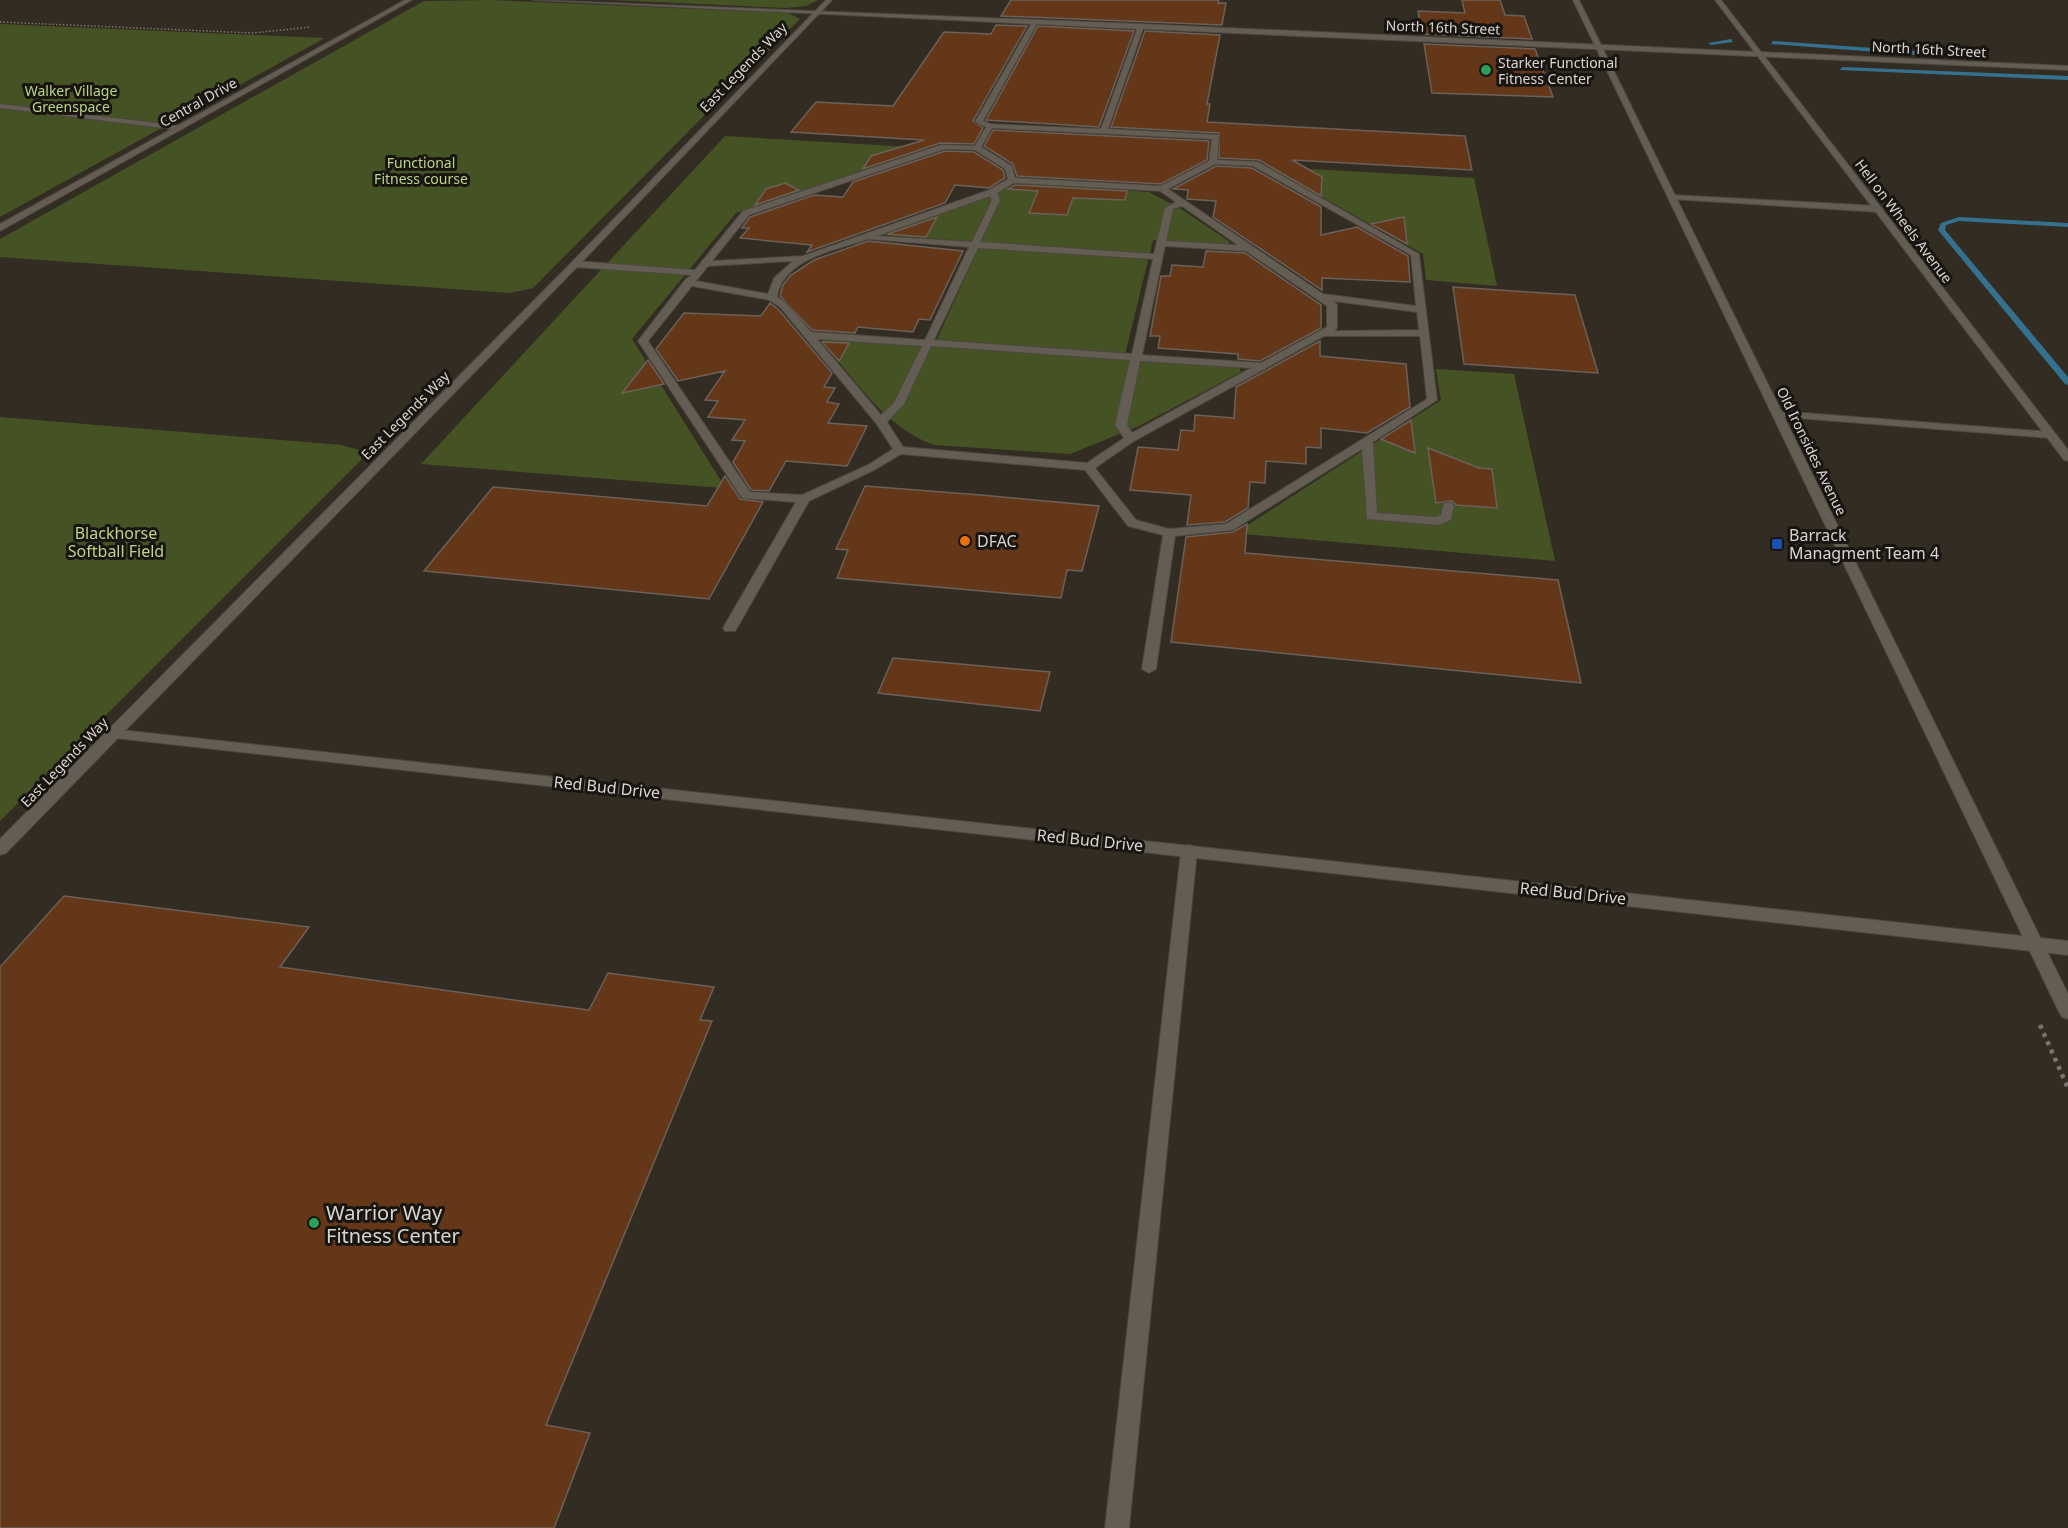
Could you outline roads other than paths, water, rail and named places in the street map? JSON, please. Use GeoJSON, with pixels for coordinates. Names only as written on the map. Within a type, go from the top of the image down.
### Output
{"type":"FeatureCollection","features":[{"type":"Feature","properties":{"kind":"street","name":"Central Drive"},"geometry":{"type":"LineString","coordinates":[[0,228],[409,0]]}},
{"type":"Feature","properties":{"kind":"street","name":"North 16th Street"},"geometry":{"type":"LineString","coordinates":[[536,0],[2068,68]]}},
{"type":"Feature","properties":{"kind":"street","name":"East Legends Way"},"geometry":{"type":"LineString","coordinates":[[0,849],[575,264],[829,0]]}},
{"type":"Feature","properties":{"kind":"street","name":"Old Ironsides Avenue"},"geometry":{"type":"LineString","coordinates":[[1576,0],[2068,1012]]}},
{"type":"Feature","properties":{"kind":"street","name":"Hell on Wheels Avenue"},"geometry":{"type":"LineString","coordinates":[[1718,0],[2068,458]]}},
{"type":"Feature","properties":{"kind":"street"},"geometry":{"type":"LineString","coordinates":[[1035,22],[989,100],[980,122],[990,126],[1216,137]]}},
{"type":"Feature","properties":{"kind":"street"},"geometry":{"type":"LineString","coordinates":[[1104,131],[1141,27]]}},
{"type":"Feature","properties":{"kind":"street"},"geometry":{"type":"LineString","coordinates":[[0,106],[180,128]]}},
{"type":"Feature","properties":{"kind":"street"},"geometry":{"type":"LineString","coordinates":[[976,148],[990,126]]}},
{"type":"Feature","properties":{"kind":"street"},"geometry":{"type":"LineString","coordinates":[[1162,189],[1182,177],[1210,167],[1213,162],[1219,126]]}},
{"type":"Feature","properties":{"kind":"street"},"geometry":{"type":"LineString","coordinates":[[703,264],[801,258],[992,192],[1012,180],[1162,189],[1332,305],[1332,328],[1326,334],[1130,439],[1089,467],[900,450],[872,467],[804,499],[746,495],[643,341],[695,273],[746,213],[944,147],[976,148],[1009,168],[1012,180]]}},
{"type":"Feature","properties":{"kind":"street"},"geometry":{"type":"LineString","coordinates":[[1089,467],[1099,483],[1132,523],[1169,533],[1229,527],[1432,400],[1415,254],[1255,164],[1213,162]]}},
{"type":"Feature","properties":{"kind":"street"},"geometry":{"type":"LineString","coordinates":[[881,421],[899,404],[996,200],[992,192]]}},
{"type":"Feature","properties":{"kind":"street"},"geometry":{"type":"LineString","coordinates":[[1673,197],[1879,209]]}},
{"type":"Feature","properties":{"kind":"street"},"geometry":{"type":"LineString","coordinates":[[1130,439],[1121,425],[1168,208],[1182,203]]}},
{"type":"Feature","properties":{"kind":"street"},"geometry":{"type":"LineString","coordinates":[[866,237],[1159,257]]}},
{"type":"Feature","properties":{"kind":"street"},"geometry":{"type":"LineString","coordinates":[[1162,243],[1248,248]]}},
{"type":"Feature","properties":{"kind":"street"},"geometry":{"type":"LineString","coordinates":[[772,298],[772,291],[784,273],[801,258]]}},
{"type":"Feature","properties":{"kind":"street"},"geometry":{"type":"LineString","coordinates":[[575,264],[695,273]]}},
{"type":"Feature","properties":{"kind":"street"},"geometry":{"type":"LineString","coordinates":[[688,282],[772,298],[783,305],[881,421],[900,450]]}},
{"type":"Feature","properties":{"kind":"street"},"geometry":{"type":"LineString","coordinates":[[1321,297],[1421,310]]}},
{"type":"Feature","properties":{"kind":"street"},"geometry":{"type":"LineString","coordinates":[[1326,334],[1424,333]]}},
{"type":"Feature","properties":{"kind":"street"},"geometry":{"type":"LineString","coordinates":[[809,335],[1265,366]]}},
{"type":"Feature","properties":{"kind":"street"},"geometry":{"type":"LineString","coordinates":[[1777,414],[2050,435]]}},
{"type":"Feature","properties":{"kind":"street"},"geometry":{"type":"LineString","coordinates":[[1367,441],[1371,516],[1438,520],[1447,517],[1448,506]]}},
{"type":"Feature","properties":{"kind":"street"},"geometry":{"type":"LineString","coordinates":[[730,628],[804,499]]}},
{"type":"Feature","properties":{"kind":"street"},"geometry":{"type":"LineString","coordinates":[[1149,669],[1169,533]]}},
{"type":"Feature","properties":{"kind":"street","name":"Red Bud Drive"},"geometry":{"type":"LineString","coordinates":[[111,734],[2068,948]]}},
{"type":"Feature","properties":{"kind":"street"},"geometry":{"type":"LineString","coordinates":[[1117,1528],[1189,851]]}},
{"type":"Feature","properties":{"kind":"waterway"},"geometry":{"type":"LineString","coordinates":[[1711,43],[1731,41]]}},
{"type":"Feature","properties":{"kind":"waterway"},"geometry":{"type":"LineString","coordinates":[[1773,43],[1943,55]]}},
{"type":"Feature","properties":{"kind":"waterway"},"geometry":{"type":"LineString","coordinates":[[1842,69],[2068,78]]}},
{"type":"Feature","properties":{"kind":"waterway"},"geometry":{"type":"LineString","coordinates":[[2068,225],[1959,219],[1943,224],[1941,230],[2068,382]]}},
{"type":"Feature","properties":{"kind":"place","name":"Starker Functional Fitness Center"},"geometry":{"type":"Point","coordinates":[1486,70]}},
{"type":"Feature","properties":{"kind":"place","name":"DFAC"},"geometry":{"type":"Point","coordinates":[965,541]}},
{"type":"Feature","properties":{"kind":"place","name":"Barrack Managment Team 4"},"geometry":{"type":"Point","coordinates":[1777,544]}},
{"type":"Feature","properties":{"kind":"place","name":"Warrior Way Fitness Center"},"geometry":{"type":"Point","coordinates":[314,1223]}},
{"type":"Feature","properties":{"kind":"park label","name":"Walker Village Greenspace"},"geometry":{"type":"Point","coordinates":[71,98]}},
{"type":"Feature","properties":{"kind":"park label","name":"Functional Fitness course"},"geometry":{"type":"Point","coordinates":[421,170]}},
{"type":"Feature","properties":{"kind":"park label","name":"Blackhorse Softball Field"},"geometry":{"type":"Point","coordinates":[116,542]}}]}
